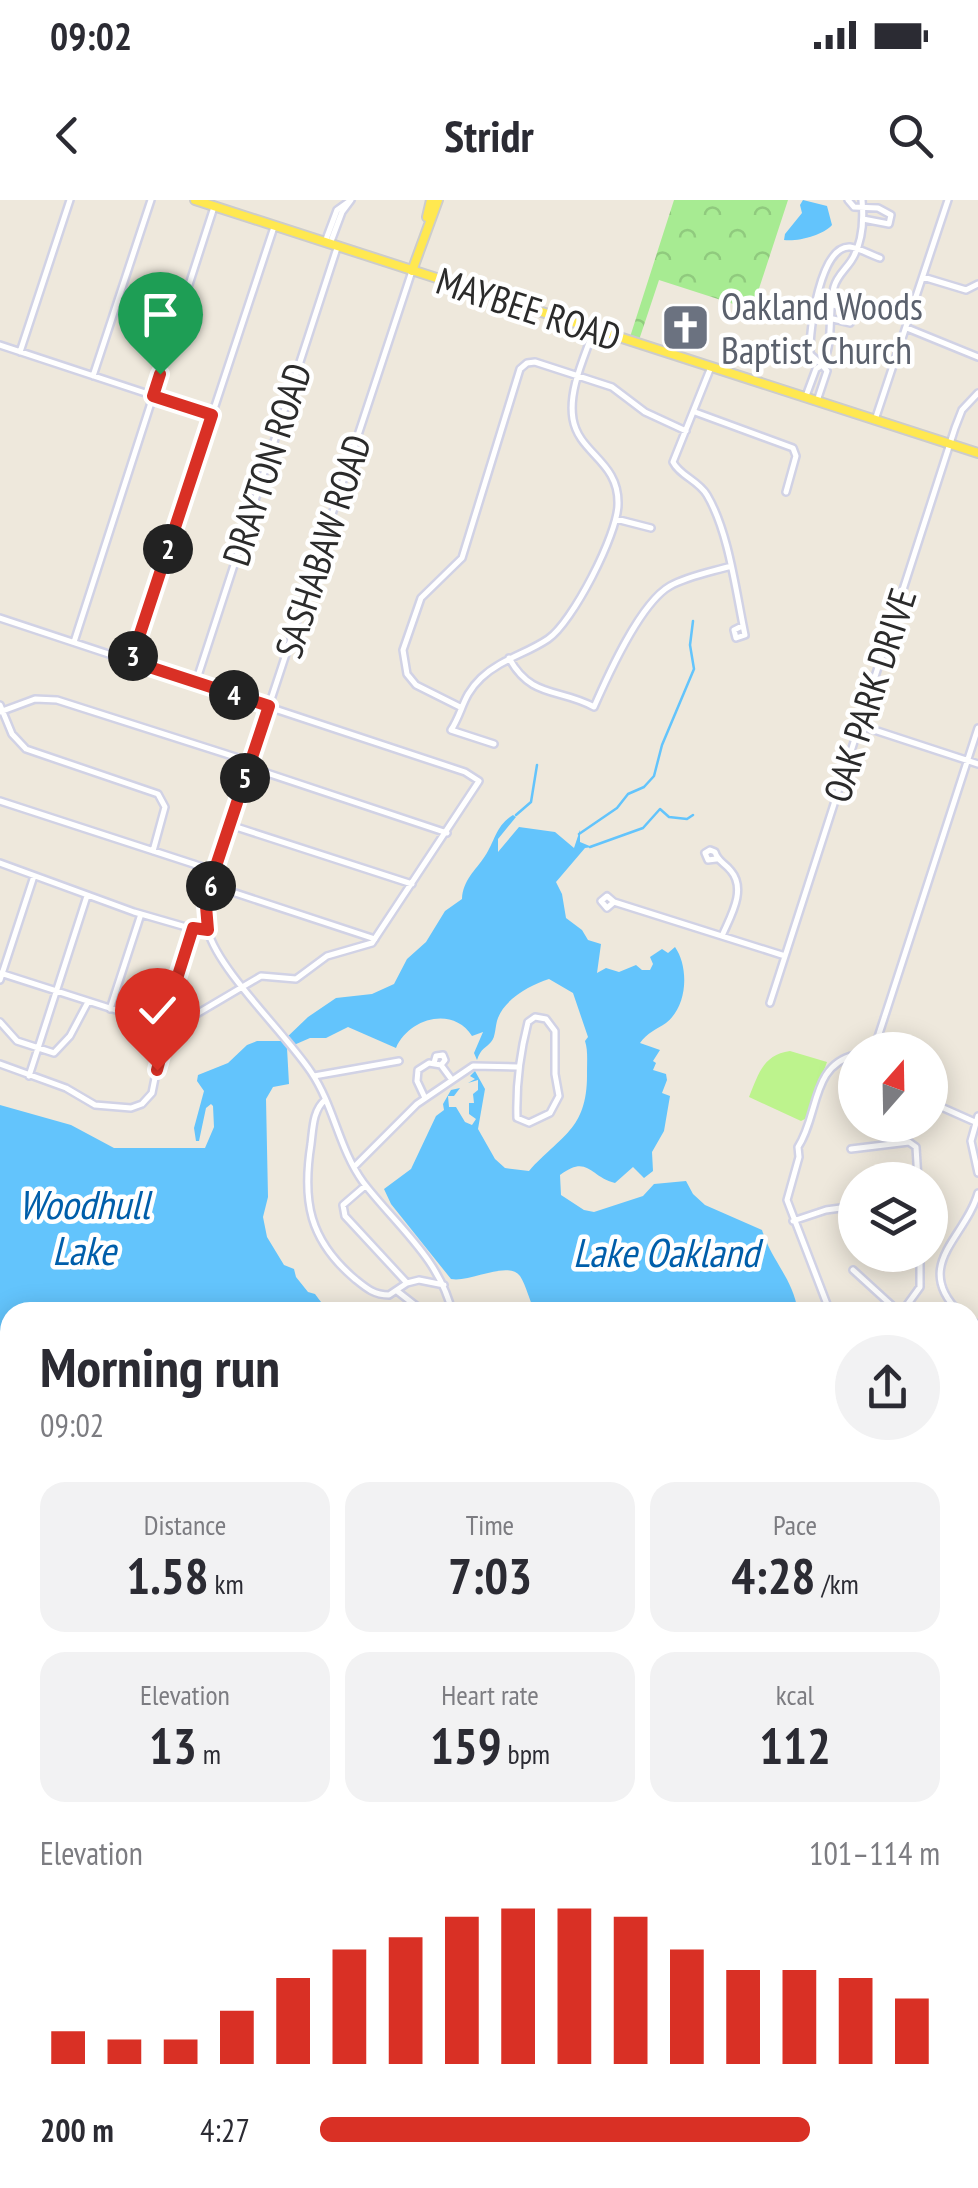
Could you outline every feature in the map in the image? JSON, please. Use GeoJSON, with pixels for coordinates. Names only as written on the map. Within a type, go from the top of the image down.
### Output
{"type":"FeatureCollection","features":[{"type":"Feature","properties":{"kind":"main road","name":"MAYBEE ROAD"},"geometry":{"type":"LineString","coordinates":[[194,200],[978,454]]}},
{"type":"Feature","properties":{"kind":"main road","name":"SASHABAW ROAD"},"geometry":{"type":"LineString","coordinates":[[412,271],[435,200]]}},
{"type":"Feature","properties":{"kind":"street"},"geometry":{"type":"LineString","coordinates":[[20,352],[70,200]]}},
{"type":"Feature","properties":{"kind":"street"},"geometry":{"type":"LineString","coordinates":[[93,376],[150,200]]}},
{"type":"Feature","properties":{"kind":"street","name":"DRAYTON ROAD"},"geometry":{"type":"LineString","coordinates":[[196,682],[337,216],[351,200]]}},
{"type":"Feature","properties":{"kind":"street"},"geometry":{"type":"LineString","coordinates":[[848,200],[854,208],[862,203],[891,215],[889,224],[863,220]]}},
{"type":"Feature","properties":{"kind":"street"},"geometry":{"type":"LineString","coordinates":[[876,420],[948,200]]}},
{"type":"Feature","properties":{"kind":"street"},"geometry":{"type":"LineString","coordinates":[[806,397],[816,368],[822,365],[833,319],[836,281],[857,250],[862,203]]}},
{"type":"Feature","properties":{"kind":"street"},"geometry":{"type":"LineString","coordinates":[[74,642],[214,206]]}},
{"type":"Feature","properties":{"kind":"street"},"geometry":{"type":"LineString","coordinates":[[131,661],[274,226]]}},
{"type":"Feature","properties":{"kind":"street"},"geometry":{"type":"LineString","coordinates":[[818,401],[827,371],[814,360],[810,344],[821,281],[838,250],[846,247],[880,258]]}},
{"type":"Feature","properties":{"kind":"street","name":"SASHABAW ROAD"},"geometry":{"type":"LineString","coordinates":[[208,930],[206,906],[215,871],[412,271]]}},
{"type":"Feature","properties":{"kind":"street"},"geometry":{"type":"LineString","coordinates":[[923,277],[966,290],[978,284]]}},
{"type":"Feature","properties":{"kind":"street"},"geometry":{"type":"LineString","coordinates":[[833,305],[854,311],[854,322],[833,319]]}},
{"type":"Feature","properties":{"kind":"street"},"geometry":{"type":"LineString","coordinates":[[906,328],[978,357]]}},
{"type":"Feature","properties":{"kind":"street"},"geometry":{"type":"LineString","coordinates":[[494,744],[452,730],[460,707],[480,678],[555,634],[595,572],[616,519],[615,482],[573,422],[572,402],[594,329]]}},
{"type":"Feature","properties":{"kind":"street"},"geometry":{"type":"LineString","coordinates":[[0,345],[212,415]]}},
{"type":"Feature","properties":{"kind":"street"},"geometry":{"type":"LineString","coordinates":[[460,707],[427,692],[407,674],[403,650],[425,592],[462,558],[520,369],[535,362],[612,387],[644,412],[686,431]]}},
{"type":"Feature","properties":{"kind":"street"},"geometry":{"type":"LineString","coordinates":[[710,367],[673,462],[706,492],[731,566],[742,626]]}},
{"type":"Feature","properties":{"kind":"street","name":"OAK PARK DRIVE"},"geometry":{"type":"LineString","coordinates":[[770,1003],[950,444],[962,410],[978,393]]}},
{"type":"Feature","properties":{"kind":"street"},"geometry":{"type":"LineString","coordinates":[[695,412],[793,448],[796,456],[786,492]]}},
{"type":"Feature","properties":{"kind":"street"},"geometry":{"type":"LineString","coordinates":[[616,519],[651,528]]}},
{"type":"Feature","properties":{"kind":"street"},"geometry":{"type":"LineString","coordinates":[[510,658],[521,677],[536,688],[594,707],[637,626],[661,593],[677,583],[731,566]]}},
{"type":"Feature","properties":{"kind":"street"},"geometry":{"type":"LineString","coordinates":[[0,618],[269,706],[477,777],[479,781],[368,947],[327,956],[292,981],[266,975],[182,1022],[166,1026],[1,976],[34,876]]}},
{"type":"Feature","properties":{"kind":"street"},"geometry":{"type":"LineString","coordinates":[[152,850],[165,808],[158,794],[26,749],[12,734],[1,709],[35,699],[66,702],[447,833]]}},
{"type":"Feature","properties":{"kind":"street"},"geometry":{"type":"LineString","coordinates":[[859,725],[978,764]]}},
{"type":"Feature","properties":{"kind":"street"},"geometry":{"type":"LineString","coordinates":[[879,1032],[978,728]]}},
{"type":"Feature","properties":{"kind":"street"},"geometry":{"type":"LineString","coordinates":[[0,801],[215,871]]}},
{"type":"Feature","properties":{"kind":"street"},"geometry":{"type":"LineString","coordinates":[[230,825],[412,884]]}},
{"type":"Feature","properties":{"kind":"street"},"geometry":{"type":"LineString","coordinates":[[716,859],[733,872],[737,886],[735,906],[722,936]]}},
{"type":"Feature","properties":{"kind":"street"},"geometry":{"type":"LineString","coordinates":[[0,863],[141,914],[208,930],[220,955],[314,1076],[354,1166],[430,1262],[449,1302]]}},
{"type":"Feature","properties":{"kind":"street"},"geometry":{"type":"LineString","coordinates":[[211,885],[375,939]]}},
{"type":"Feature","properties":{"kind":"street"},"geometry":{"type":"LineString","coordinates":[[29,1076],[87,896]]}},
{"type":"Feature","properties":{"kind":"street"},"geometry":{"type":"LineString","coordinates":[[614,902],[785,956]]}},
{"type":"Feature","properties":{"kind":"street"},"geometry":{"type":"LineString","coordinates":[[110,1009],[141,914]]}},
{"type":"Feature","properties":{"kind":"street"},"geometry":{"type":"LineString","coordinates":[[0,1064],[66,1088],[95,1105],[122,1108],[142,1104],[152,1093],[193,928]]}},
{"type":"Feature","properties":{"kind":"street"},"geometry":{"type":"LineString","coordinates":[[3,1025],[17,1041],[54,1053],[60,1050],[88,1002]]}},
{"type":"Feature","properties":{"kind":"street"},"geometry":{"type":"LineString","coordinates":[[535,1017],[546,1019],[555,1031],[559,1096],[550,1114],[537,1121],[523,1123],[516,1118],[517,1067],[524,1052],[528,1022],[535,1017]]}},
{"type":"Feature","properties":{"kind":"street"},"geometry":{"type":"LineString","coordinates":[[826,1302],[787,1200],[799,1157],[798,1147],[826,1072],[838,1061]]}},
{"type":"Feature","properties":{"kind":"street"},"geometry":{"type":"LineString","coordinates":[[314,1076],[399,1062]]}},
{"type":"Feature","properties":{"kind":"street"},"geometry":{"type":"LineString","coordinates":[[425,1098],[417,1081],[418,1070],[438,1064],[452,1080]]}},
{"type":"Feature","properties":{"kind":"street"},"geometry":{"type":"LineString","coordinates":[[354,1166],[425,1098],[473,1066],[517,1067]]}},
{"type":"Feature","properties":{"kind":"street"},"geometry":{"type":"LineString","coordinates":[[325,1100],[318,1106],[308,1161],[307,1202],[313,1226],[337,1262],[367,1289],[384,1296],[418,1280],[444,1285]]}},
{"type":"Feature","properties":{"kind":"street"},"geometry":{"type":"LineString","coordinates":[[948,1109],[977,1120],[971,1141],[978,1173]]}},
{"type":"Feature","properties":{"kind":"street"},"geometry":{"type":"LineString","coordinates":[[851,1149],[913,1144],[917,1162]]}},
{"type":"Feature","properties":{"kind":"street"},"geometry":{"type":"LineString","coordinates":[[366,1185],[343,1205],[343,1212],[407,1283]]}},
{"type":"Feature","properties":{"kind":"street"},"geometry":{"type":"LineString","coordinates":[[954,1302],[942,1284],[941,1265],[952,1238],[976,1205],[978,1194]]}},
{"type":"Feature","properties":{"kind":"street"},"geometry":{"type":"LineString","coordinates":[[793,1221],[838,1209]]}},
{"type":"Feature","properties":{"kind":"street"},"geometry":{"type":"LineString","coordinates":[[855,1272],[889,1302]]}},
{"type":"Feature","properties":{"kind":"street"},"geometry":{"type":"LineString","coordinates":[[908,1302],[920,1287],[920,1272]]}},
{"type":"Feature","properties":{"kind":"street"},"geometry":{"type":"LineString","coordinates":[[398,1291],[408,1302]]}},
{"type":"Feature","properties":{"kind":"green space"},"geometry":{"type":"Polygon","coordinates":[[[674,200],[788,200],[752,310],[659,280],[639,340],[630,337],[674,200]]]}},
{"type":"Feature","properties":{"kind":"green space"},"geometry":{"type":"Polygon","coordinates":[[[790,1051],[827,1062],[807,1118],[801,1121],[749,1097],[768,1061],[790,1051]]]}},
{"type":"Feature","properties":{"kind":"water"},"geometry":{"type":"Polygon","coordinates":[[[803,200],[827,206],[832,225],[810,237],[784,240],[802,213],[803,200]]]}},
{"type":"Feature","properties":{"kind":"water","name":"Lake Oakland"},"geometry":{"type":"Polygon","coordinates":[[[516,817],[498,839],[498,852],[519,827],[555,832],[574,848],[580,830],[580,842],[592,847],[585,848],[556,882],[566,918],[588,940],[601,944],[597,973],[606,968],[619,972],[636,965],[650,970],[650,957],[675,947],[683,965],[679,1007],[640,1043],[660,1050],[653,1070],[666,1074],[662,1093],[670,1096],[664,1131],[652,1152],[653,1171],[644,1178],[633,1167],[615,1183],[577,1166],[560,1175],[561,1195],[594,1212],[643,1196],[654,1184],[686,1181],[705,1205],[762,1230],[795,1302],[531,1302],[520,1276],[514,1272],[451,1279],[391,1204],[384,1189],[411,1169],[451,1090],[460,1088],[454,1096],[448,1096],[449,1107],[456,1107],[465,1122],[472,1125],[476,1119],[469,1114],[469,1103],[474,1103],[478,1080],[468,1083],[475,1079],[470,1076],[475,1071],[485,1089],[478,1129],[495,1159],[505,1168],[529,1171],[578,1119],[586,1091],[588,1037],[573,993],[549,979],[526,989],[506,1005],[493,1040],[477,1060],[474,1053],[483,1032],[472,1036],[454,1021],[443,1019],[432,1019],[411,1029],[396,1048],[348,1027],[326,1038],[310,1038],[287,1048],[289,1084],[273,1087],[266,1099],[268,1197],[263,1217],[267,1237],[284,1265],[294,1269],[308,1292],[321,1302],[0,1302],[0,1105],[71,1125],[114,1148],[205,1148],[214,1127],[213,1106],[206,1108],[196,1141],[194,1128],[204,1091],[197,1081],[198,1075],[228,1063],[257,1041],[283,1041],[336,998],[372,994],[394,984],[407,959],[426,942],[445,911],[462,899],[467,881],[507,819],[516,817]]]}},
{"type":"Feature","properties":{"kind":"waterway"},"geometry":{"type":"LineString","coordinates":[[579,834],[654,776],[662,745],[694,669],[690,645],[693,621]]}},
{"type":"Feature","properties":{"kind":"waterway"},"geometry":{"type":"LineString","coordinates":[[516,815],[531,802],[537,765]]}},
{"type":"Feature","properties":{"kind":"waterway"},"geometry":{"type":"LineString","coordinates":[[590,847],[643,828],[660,809],[669,817],[687,819],[693,815]]}},
{"type":"Feature","properties":{"kind":"place","name":"Oakland Woods Baptist Church"},"geometry":{"type":"Point","coordinates":[686,327]}},
{"type":"Feature","properties":{"kind":"route"},"geometry":{"type":"LineString","coordinates":[[157,1070],[169,1026],[162,1026],[193,928],[208,930],[206,906],[212,878],[269,706],[131,661],[212,415],[153,396],[160,374]]}},
{"type":"Feature","properties":{"kind":"water label","name":"Woodhull Lake"},"geometry":{"type":"Point","coordinates":[84,1227]}}]}
